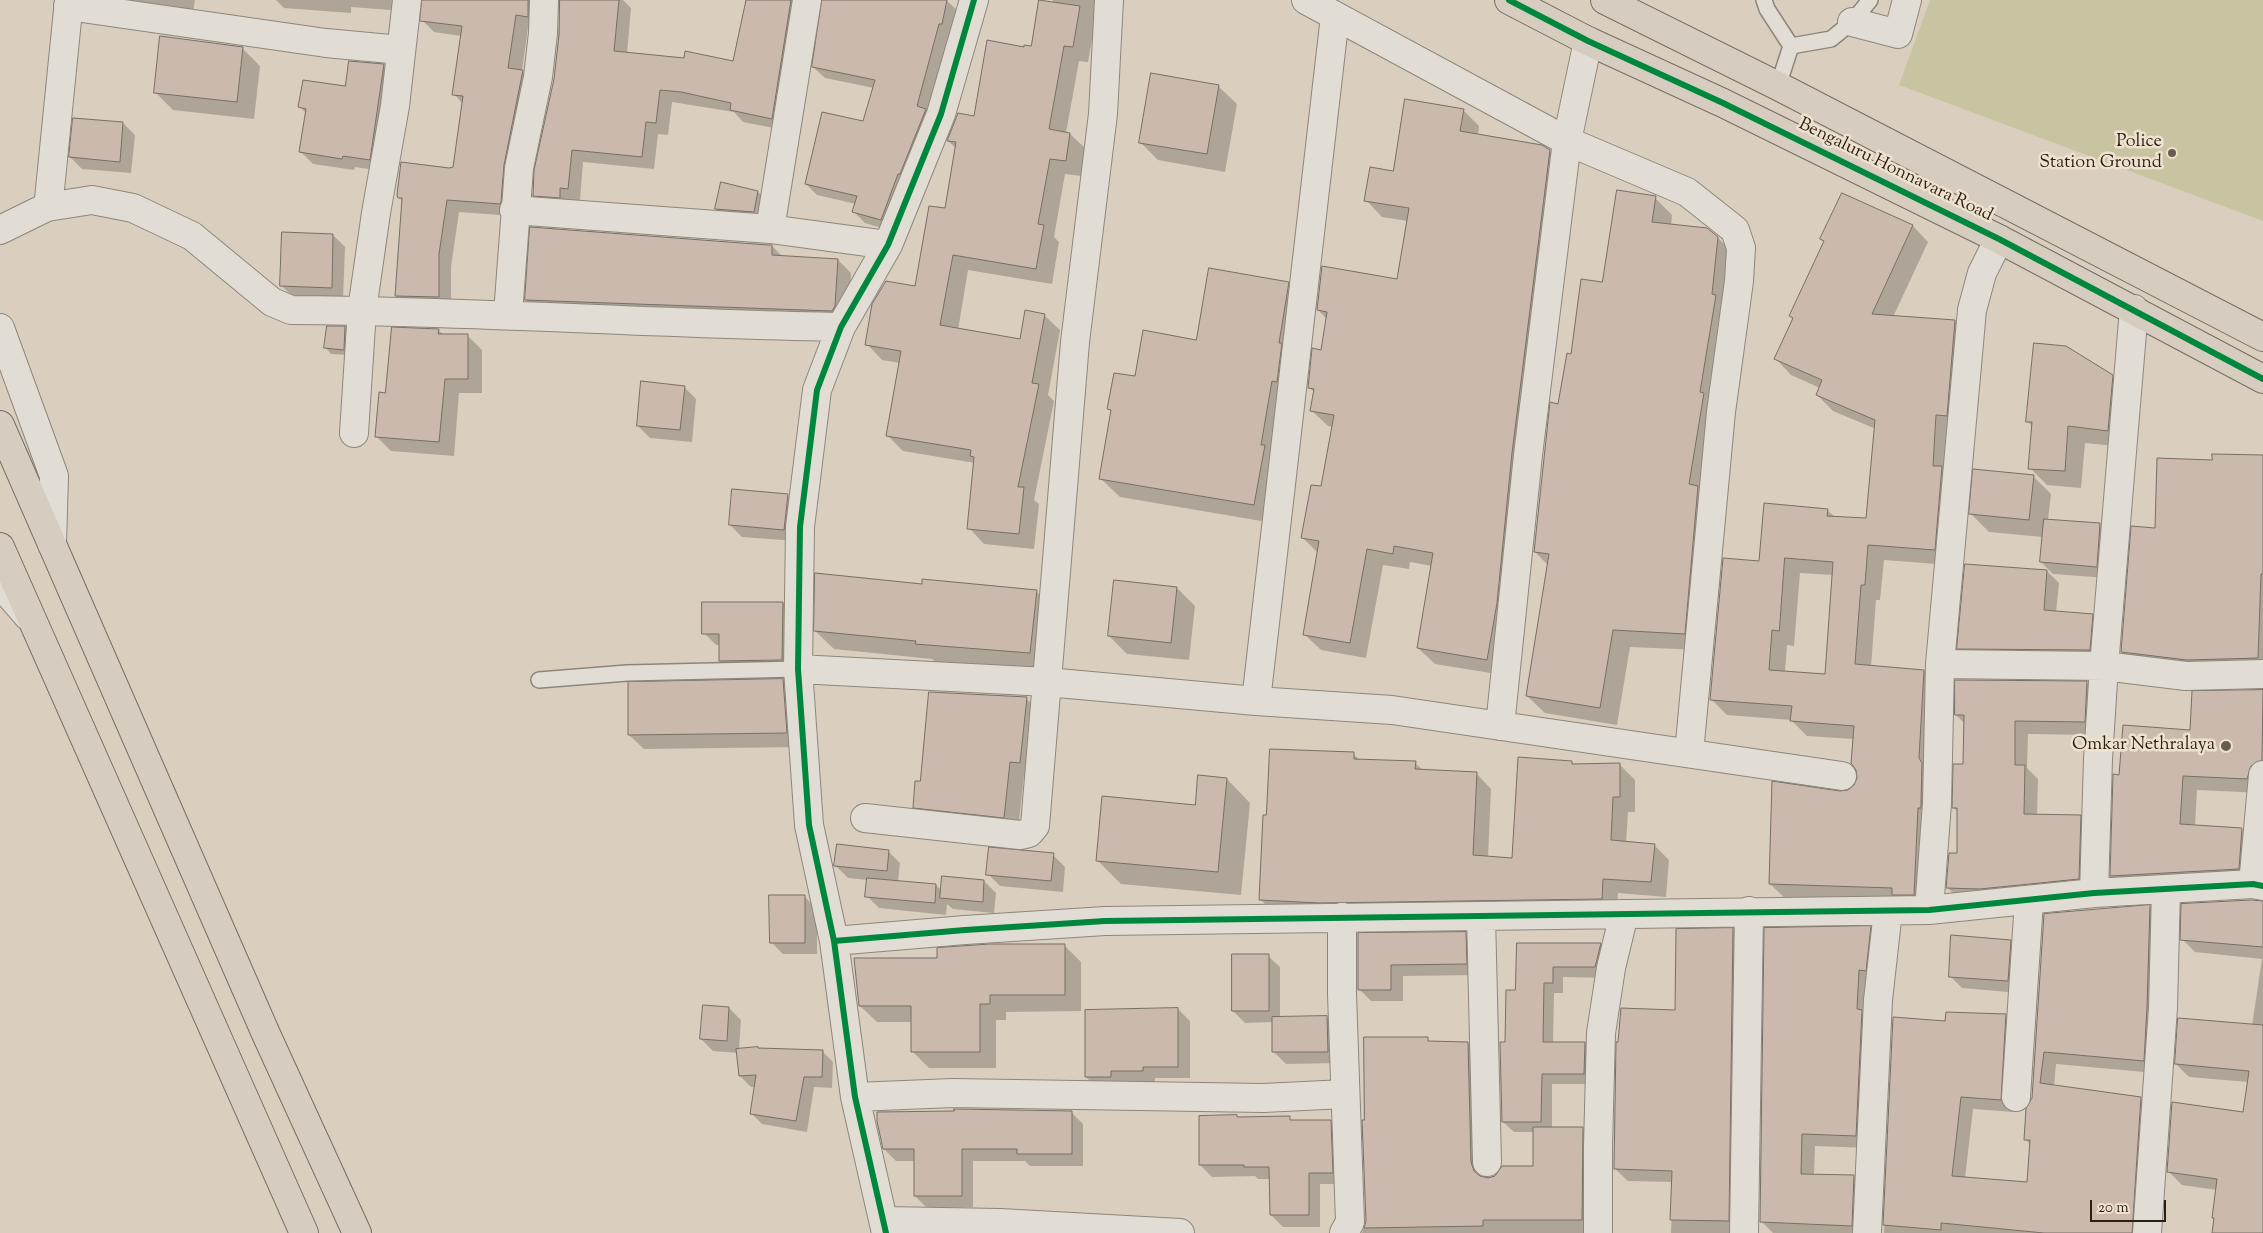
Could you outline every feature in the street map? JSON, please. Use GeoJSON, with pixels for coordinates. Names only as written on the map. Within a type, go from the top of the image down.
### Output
{"type":"FeatureCollection","features":[{"type":"Feature","properties":{"kind":"main road","name":"Bengaluru Honnavara Road"},"geometry":{"type":"LineString","coordinates":[[1509,0],[1588,41],[1723,103],[1999,238],[2263,379]]}},
{"type":"Feature","properties":{"kind":"main road","name":"Bengaluru Honnavara Road"},"geometry":{"type":"LineString","coordinates":[[1605,0],[1778,86],[2263,337]]}},
{"type":"Feature","properties":{"kind":"main road"},"geometry":{"type":"LineString","coordinates":[[0,425],[266,1034],[357,1233]]}},
{"type":"Feature","properties":{"kind":"main road"},"geometry":{"type":"LineString","coordinates":[[0,548],[304,1233]]}},
{"type":"Feature","properties":{"kind":"street"},"geometry":{"type":"LineString","coordinates":[[354,433],[362,310],[376,213],[395,106],[407,0]]}},
{"type":"Feature","properties":{"kind":"street"},"geometry":{"type":"LineString","coordinates":[[508,314],[514,210],[519,168],[538,77],[543,33],[544,0]]}},
{"type":"Feature","properties":{"kind":"street"},"geometry":{"type":"LineString","coordinates":[[770,229],[807,0]]}},
{"type":"Feature","properties":{"kind":"street"},"geometry":{"type":"LineString","coordinates":[[974,0],[941,114],[888,246],[841,327],[817,390],[800,527],[798,670],[809,825],[834,941],[856,1097],[885,1227],[1000,1223],[1180,1233]]}},
{"type":"Feature","properties":{"kind":"street"},"geometry":{"type":"LineString","coordinates":[[865,818],[1020,835],[1029,833],[1034,826],[1075,342],[1103,114],[1108,0]]}},
{"type":"Feature","properties":{"kind":"street"},"geometry":{"type":"LineString","coordinates":[[1306,0],[1567,140],[1687,192],[1735,230],[1741,248],[1739,281],[1720,421],[1689,753]]}},
{"type":"Feature","properties":{"kind":"street"},"geometry":{"type":"LineString","coordinates":[[1852,22],[1898,34],[1907,0]]}},
{"type":"Feature","properties":{"kind":"street"},"geometry":{"type":"LineString","coordinates":[[47,207],[69,3],[326,43],[401,50]]}},
{"type":"Feature","properties":{"kind":"street"},"geometry":{"type":"LineString","coordinates":[[1256,701],[1335,16]]}},
{"type":"Feature","properties":{"kind":"street"},"geometry":{"type":"LineString","coordinates":[[1500,726],[1524,493],[1567,140],[1588,41]]}},
{"type":"Feature","properties":{"kind":"street"},"geometry":{"type":"LineString","coordinates":[[0,230],[47,207],[92,200],[133,208],[192,236],[272,302],[291,310],[508,314],[757,326],[841,327]]}},
{"type":"Feature","properties":{"kind":"street"},"geometry":{"type":"LineString","coordinates":[[514,210],[770,229],[888,246]]}},
{"type":"Feature","properties":{"kind":"street"},"geometry":{"type":"LineString","coordinates":[[1929,910],[1937,803],[1940,664],[1972,310],[1982,273],[1999,238]]}},
{"type":"Feature","properties":{"kind":"street"},"geometry":{"type":"LineString","coordinates":[[2094,892],[2098,760],[2104,666],[2134,309]]}},
{"type":"Feature","properties":{"kind":"street"},"geometry":{"type":"LineString","coordinates":[[0,328],[54,476],[52,544]]}},
{"type":"Feature","properties":{"kind":"street"},"geometry":{"type":"LineString","coordinates":[[0,584],[31,619]]}},
{"type":"Feature","properties":{"kind":"street"},"geometry":{"type":"LineString","coordinates":[[1940,664],[2104,666],[2186,676],[2263,674]]}},
{"type":"Feature","properties":{"kind":"street"},"geometry":{"type":"LineString","coordinates":[[798,670],[1047,682],[1256,701],[1392,710],[1842,776]]}},
{"type":"Feature","properties":{"kind":"street"},"geometry":{"type":"LineString","coordinates":[[834,941],[1105,921],[1929,910],[2029,901],[2094,892],[2258,885],[2263,774]]}},
{"type":"Feature","properties":{"kind":"street"},"geometry":{"type":"LineString","coordinates":[[2147,1233],[2163,1008],[2166,889]]}},
{"type":"Feature","properties":{"kind":"street"},"geometry":{"type":"LineString","coordinates":[[2016,1097],[2029,901]]}},
{"type":"Feature","properties":{"kind":"street"},"geometry":{"type":"LineString","coordinates":[[1744,1233],[1749,911]]}},
{"type":"Feature","properties":{"kind":"street"},"geometry":{"type":"LineString","coordinates":[[1867,1233],[1878,1000],[1888,911]]}},
{"type":"Feature","properties":{"kind":"street"},"geometry":{"type":"LineString","coordinates":[[1598,1233],[1601,1033],[1611,968],[1624,914]]}},
{"type":"Feature","properties":{"kind":"street"},"geometry":{"type":"LineString","coordinates":[[1481,916],[1487,1162]]}},
{"type":"Feature","properties":{"kind":"street"},"geometry":{"type":"LineString","coordinates":[[1342,918],[1345,1094],[1350,1222],[1344,1233]]}},
{"type":"Feature","properties":{"kind":"street"},"geometry":{"type":"LineString","coordinates":[[856,1097],[953,1093],[1263,1098],[1345,1094]]}},
{"type":"Feature","properties":{"kind":"lane"},"geometry":{"type":"LineString","coordinates":[[1764,0],[1767,9],[1791,46]]}},
{"type":"Feature","properties":{"kind":"lane"},"geometry":{"type":"LineString","coordinates":[[1791,46],[1831,39],[1852,22],[1870,0]]}},
{"type":"Feature","properties":{"kind":"lane"},"geometry":{"type":"LineString","coordinates":[[1778,86],[1791,46]]}},
{"type":"Feature","properties":{"kind":"lane"},"geometry":{"type":"LineString","coordinates":[[539,680],[627,673],[798,670]]}},
{"type":"Feature","properties":{"kind":"shaded area","name":"Police Station Ground"},"geometry":{"type":"Polygon","coordinates":[[[1930,0],[2263,0],[2263,221],[1899,85],[1930,0]]]}},
{"type":"Feature","properties":{"kind":"building"},"geometry":{"type":"Polygon","coordinates":[[[422,0],[528,0],[528,17],[516,15],[508,68],[523,70],[504,165],[501,202],[500,204],[447,200],[439,254],[439,297],[395,296],[402,198],[398,198],[397,195],[401,162],[453,167],[463,96],[452,95],[462,26],[420,21],[422,0]]]}},
{"type":"Feature","properties":{"kind":"building"},"geometry":{"type":"Polygon","coordinates":[[[560,0],[619,0],[614,51],[684,58],[685,51],[733,61],[746,0],[791,0],[772,119],[730,110],[731,103],[681,92],[660,90],[656,123],[646,122],[642,157],[572,150],[568,189],[560,188],[560,198],[533,196],[534,170],[554,79],[559,35],[560,0]]]}},
{"type":"Feature","properties":{"kind":"building"},"geometry":{"type":"Polygon","coordinates":[[[822,0],[947,0],[942,24],[939,24],[917,106],[926,109],[900,174],[898,174],[881,220],[852,212],[857,196],[805,184],[822,112],[863,121],[875,80],[812,67],[822,0]]]}},
{"type":"Feature","properties":{"kind":"building"},"geometry":{"type":"Polygon","coordinates":[[[1039,0],[1080,6],[1073,47],[1064,46],[1049,129],[1070,133],[1066,161],[1050,159],[1038,224],[1044,225],[1036,269],[953,255],[940,325],[1020,339],[1025,310],[1045,314],[1032,383],[1039,384],[1018,487],[1024,487],[1019,534],[967,529],[974,457],[970,456],[971,450],[886,436],[901,351],[865,345],[872,304],[886,281],[915,286],[929,206],[945,208],[956,142],[947,141],[958,113],[974,116],[987,40],[1024,47],[1024,45],[1031,46],[1039,0]]]}},
{"type":"Feature","properties":{"kind":"building"},"geometry":{"type":"Polygon","coordinates":[[[160,36],[243,47],[237,102],[154,93],[160,36]]]}},
{"type":"Feature","properties":{"kind":"building"},"geometry":{"type":"Polygon","coordinates":[[[349,61],[384,64],[370,160],[343,156],[342,159],[299,152],[306,109],[298,107],[303,80],[345,86],[349,61]]]}},
{"type":"Feature","properties":{"kind":"building"},"geometry":{"type":"Polygon","coordinates":[[[1151,73],[1219,85],[1207,154],[1139,143],[1151,73]]]}},
{"type":"Feature","properties":{"kind":"building"},"geometry":{"type":"Polygon","coordinates":[[[1405,99],[1464,109],[1460,131],[1542,145],[1550,150],[1512,453],[1497,603],[1487,660],[1417,648],[1433,553],[1394,546],[1393,554],[1367,549],[1350,643],[1303,635],[1319,541],[1301,538],[1311,485],[1321,486],[1334,415],[1310,411],[1314,389],[1308,388],[1312,348],[1321,350],[1327,312],[1317,310],[1322,266],[1397,279],[1409,208],[1364,201],[1370,167],[1393,171],[1405,99]]]}},
{"type":"Feature","properties":{"kind":"building"},"geometry":{"type":"Polygon","coordinates":[[[73,118],[123,122],[120,162],[69,157],[73,118]]]}},
{"type":"Feature","properties":{"kind":"building"},"geometry":{"type":"Polygon","coordinates":[[[721,182],[758,191],[754,212],[715,209],[721,182]]]}},
{"type":"Feature","properties":{"kind":"building"},"geometry":{"type":"Polygon","coordinates":[[[1617,190],[1656,196],[1652,222],[1707,228],[1718,237],[1712,294],[1716,295],[1700,392],[1704,393],[1689,484],[1698,486],[1685,634],[1613,630],[1600,708],[1526,696],[1549,554],[1534,552],[1550,402],[1558,404],[1567,353],[1571,354],[1581,279],[1602,282],[1617,190]]]}},
{"type":"Feature","properties":{"kind":"building"},"geometry":{"type":"Polygon","coordinates":[[[1842,193],[1913,225],[1872,314],[1955,320],[1947,416],[1936,415],[1933,466],[1942,466],[1935,550],[1868,545],[1865,585],[1861,585],[1855,664],[1924,670],[1919,758],[1922,763],[1921,808],[1918,808],[1914,895],[1892,895],[1892,888],[1769,884],[1772,781],[1840,791],[1848,790],[1854,785],[1857,778],[1856,770],[1851,763],[1854,726],[1790,721],[1792,706],[1710,700],[1723,558],[1759,561],[1764,503],[1828,509],[1827,516],[1866,518],[1875,420],[1816,395],[1822,380],[1774,359],[1793,318],[1789,316],[1824,241],[1820,239],[1842,193]],[[1785,558],[1779,631],[1772,630],[1769,670],[1825,674],[1833,562],[1785,558]]]}},
{"type":"Feature","properties":{"kind":"building"},"geometry":{"type":"Polygon","coordinates":[[[530,227],[772,245],[772,255],[838,259],[835,306],[832,311],[525,300],[530,227]]]}},
{"type":"Feature","properties":{"kind":"building"},"geometry":{"type":"Polygon","coordinates":[[[282,232],[333,234],[332,288],[280,286],[282,232]]]}},
{"type":"Feature","properties":{"kind":"building"},"geometry":{"type":"Polygon","coordinates":[[[1209,268],[1289,282],[1279,343],[1282,343],[1277,382],[1272,381],[1261,445],[1265,445],[1254,505],[1099,479],[1111,410],[1107,409],[1114,373],[1135,376],[1143,330],[1196,340],[1209,268]]]}},
{"type":"Feature","properties":{"kind":"building"},"geometry":{"type":"Polygon","coordinates":[[[327,326],[345,326],[344,350],[324,348],[327,326]]]}},
{"type":"Feature","properties":{"kind":"building"},"geometry":{"type":"Polygon","coordinates":[[[392,327],[439,329],[438,334],[468,334],[468,379],[445,379],[439,442],[375,437],[379,392],[385,393],[392,327]]]}},
{"type":"Feature","properties":{"kind":"building"},"geometry":{"type":"Polygon","coordinates":[[[2034,343],[2066,346],[2113,375],[2108,431],[2068,426],[2065,471],[2028,469],[2032,422],[2026,422],[2034,343]]]}},
{"type":"Feature","properties":{"kind":"building"},"geometry":{"type":"Polygon","coordinates":[[[641,381],[685,386],[680,430],[637,426],[641,381]]]}},
{"type":"Feature","properties":{"kind":"building"},"geometry":{"type":"Polygon","coordinates":[[[2212,454],[2263,455],[2263,574],[2261,574],[2258,658],[2187,660],[2121,652],[2131,526],[2155,528],[2157,458],[2212,460],[2212,454]]]}},
{"type":"Feature","properties":{"kind":"building"},"geometry":{"type":"Polygon","coordinates":[[[1973,469],[2034,475],[2029,520],[1969,514],[1973,469]]]}},
{"type":"Feature","properties":{"kind":"building"},"geometry":{"type":"Polygon","coordinates":[[[732,489],[788,494],[784,530],[729,525],[732,489]]]}},
{"type":"Feature","properties":{"kind":"building"},"geometry":{"type":"Polygon","coordinates":[[[2044,519],[2100,523],[2097,567],[2040,562],[2044,519]]]}},
{"type":"Feature","properties":{"kind":"building"},"geometry":{"type":"Polygon","coordinates":[[[1965,564],[2047,570],[2044,610],[2093,614],[2090,650],[1957,649],[1965,564]]]}},
{"type":"Feature","properties":{"kind":"building"},"geometry":{"type":"Polygon","coordinates":[[[815,573],[922,584],[922,579],[1037,590],[1030,653],[915,644],[916,641],[814,631],[815,573]]]}},
{"type":"Feature","properties":{"kind":"building"},"geometry":{"type":"Polygon","coordinates":[[[1114,580],[1177,587],[1171,643],[1108,636],[1114,580]]]}},
{"type":"Feature","properties":{"kind":"building"},"geometry":{"type":"Polygon","coordinates":[[[702,602],[783,602],[782,660],[719,661],[719,634],[702,634],[702,602]]]}},
{"type":"Feature","properties":{"kind":"building"},"geometry":{"type":"Polygon","coordinates":[[[783,679],[787,733],[628,735],[628,682],[783,679]]]}},
{"type":"Feature","properties":{"kind":"building"},"geometry":{"type":"Polygon","coordinates":[[[1955,680],[2087,681],[2085,722],[2015,721],[2015,765],[2025,765],[2024,814],[2081,815],[2079,879],[1980,889],[1946,888],[1949,853],[1957,853],[1957,808],[1952,808],[1953,764],[1963,764],[1964,715],[1955,715],[1955,680]]]}},
{"type":"Feature","properties":{"kind":"building"},"geometry":{"type":"Polygon","coordinates":[[[2263,690],[2262,760],[2251,766],[2247,779],[2183,776],[2180,824],[2242,828],[2239,869],[2110,876],[2113,774],[2119,775],[2123,725],[2190,730],[2192,691],[2263,690]]]}},
{"type":"Feature","properties":{"kind":"building"},"geometry":{"type":"Polygon","coordinates":[[[929,692],[1027,697],[1020,763],[1010,762],[1004,818],[913,808],[915,781],[920,781],[929,692]]]}},
{"type":"Feature","properties":{"kind":"building"},"geometry":{"type":"Polygon","coordinates":[[[1270,749],[1354,752],[1354,759],[1416,761],[1415,769],[1477,772],[1473,855],[1512,858],[1518,757],[1572,761],[1572,764],[1620,763],[1620,797],[1613,797],[1611,840],[1655,844],[1651,882],[1603,879],[1602,899],[1320,903],[1259,900],[1263,815],[1266,815],[1270,749]]]}},
{"type":"Feature","properties":{"kind":"building"},"geometry":{"type":"Polygon","coordinates":[[[1198,775],[1227,778],[1218,872],[1096,861],[1102,796],[1195,805],[1198,775]]]}},
{"type":"Feature","properties":{"kind":"building"},"geometry":{"type":"Polygon","coordinates":[[[837,844],[889,850],[887,871],[834,866],[837,844]]]}},
{"type":"Feature","properties":{"kind":"building"},"geometry":{"type":"Polygon","coordinates":[[[989,847],[1054,853],[1051,881],[986,875],[989,847]]]}},
{"type":"Feature","properties":{"kind":"building"},"geometry":{"type":"Polygon","coordinates":[[[942,876],[984,880],[983,902],[940,898],[942,876]]]}},
{"type":"Feature","properties":{"kind":"building"},"geometry":{"type":"Polygon","coordinates":[[[867,878],[936,884],[935,903],[865,897],[867,878]]]}},
{"type":"Feature","properties":{"kind":"building"},"geometry":{"type":"Polygon","coordinates":[[[769,895],[805,895],[805,943],[770,943],[769,895]]]}},
{"type":"Feature","properties":{"kind":"building"},"geometry":{"type":"Polygon","coordinates":[[[2263,901],[2263,947],[2180,940],[2181,904],[2263,901]]]}},
{"type":"Feature","properties":{"kind":"building"},"geometry":{"type":"Polygon","coordinates":[[[2150,905],[2144,1061],[2044,1052],[2040,1083],[2141,1097],[2132,1233],[2044,1233],[1941,1223],[1941,1230],[1883,1225],[1893,1017],[1945,1021],[1946,1012],[2006,1014],[2001,1100],[1961,1097],[1952,1176],[2027,1182],[2030,1140],[2024,1140],[2026,1108],[2032,1098],[2044,914],[2150,905]]]}},
{"type":"Feature","properties":{"kind":"building"},"geometry":{"type":"Polygon","coordinates":[[[1871,926],[1866,971],[1859,970],[1857,1009],[1862,1010],[1856,1136],[1802,1134],[1801,1174],[1854,1175],[1852,1226],[1760,1222],[1764,928],[1871,926]]]}},
{"type":"Feature","properties":{"kind":"building"},"geometry":{"type":"Polygon","coordinates":[[[1733,928],[1729,1221],[1670,1220],[1672,1171],[1614,1169],[1616,1042],[1618,1042],[1621,1008],[1675,1010],[1676,929],[1733,928]]]}},
{"type":"Feature","properties":{"kind":"building"},"geometry":{"type":"Polygon","coordinates":[[[1466,932],[1467,964],[1391,965],[1391,990],[1358,990],[1358,933],[1466,932]]]}},
{"type":"Feature","properties":{"kind":"building"},"geometry":{"type":"Polygon","coordinates":[[[1951,935],[2011,940],[2008,981],[1949,977],[1951,935]]]}},
{"type":"Feature","properties":{"kind":"building"},"geometry":{"type":"Polygon","coordinates":[[[1517,943],[1601,943],[1595,967],[1553,967],[1553,983],[1544,983],[1543,1042],[1585,1042],[1584,1074],[1542,1074],[1541,1122],[1502,1122],[1500,1042],[1505,1042],[1506,990],[1515,990],[1517,943]]]}},
{"type":"Feature","properties":{"kind":"building"},"geometry":{"type":"Polygon","coordinates":[[[990,944],[1065,944],[1065,995],[990,995],[990,1004],[980,1004],[980,1052],[911,1052],[911,1006],[859,1006],[854,958],[937,958],[937,948],[990,944]]]}},
{"type":"Feature","properties":{"kind":"building"},"geometry":{"type":"Polygon","coordinates":[[[1232,954],[1269,954],[1269,1011],[1232,1011],[1232,954]]]}},
{"type":"Feature","properties":{"kind":"building"},"geometry":{"type":"Polygon","coordinates":[[[703,1005],[729,1007],[727,1041],[700,1039],[703,1005]]]}},
{"type":"Feature","properties":{"kind":"building"},"geometry":{"type":"Polygon","coordinates":[[[1178,1008],[1178,1067],[1143,1067],[1143,1071],[1111,1071],[1111,1077],[1085,1077],[1085,1010],[1178,1008]]]}},
{"type":"Feature","properties":{"kind":"building"},"geometry":{"type":"Polygon","coordinates":[[[1327,1016],[1328,1052],[1272,1052],[1272,1017],[1327,1016]]]}},
{"type":"Feature","properties":{"kind":"building"},"geometry":{"type":"Polygon","coordinates":[[[2178,1018],[2263,1025],[2263,1233],[2212,1233],[2217,1179],[2167,1172],[2172,1102],[2243,1112],[2249,1071],[2175,1064],[2178,1018]]]}},
{"type":"Feature","properties":{"kind":"building"},"geometry":{"type":"Polygon","coordinates":[[[1364,1037],[1428,1037],[1428,1041],[1468,1042],[1471,1162],[1474,1171],[1480,1176],[1488,1178],[1495,1176],[1502,1166],[1533,1166],[1533,1127],[1583,1127],[1582,1220],[1483,1220],[1483,1226],[1364,1228],[1366,1221],[1362,1120],[1364,1120],[1364,1037]]]}},
{"type":"Feature","properties":{"kind":"building"},"geometry":{"type":"Polygon","coordinates":[[[758,1047],[823,1050],[822,1077],[804,1077],[796,1121],[750,1114],[756,1075],[739,1076],[736,1049],[758,1047]]]}},
{"type":"Feature","properties":{"kind":"building"},"geometry":{"type":"Polygon","coordinates":[[[954,1109],[1072,1111],[1072,1154],[1017,1154],[1017,1149],[962,1149],[962,1196],[914,1196],[914,1149],[883,1149],[877,1112],[954,1111],[954,1109]]]}},
{"type":"Feature","properties":{"kind":"building"},"geometry":{"type":"Polygon","coordinates":[[[1237,1115],[1237,1117],[1290,1116],[1290,1120],[1331,1120],[1333,1173],[1309,1173],[1309,1215],[1270,1215],[1269,1167],[1199,1165],[1199,1116],[1237,1115]]]}},
{"type":"Feature","properties":{"kind":"cycle path"},"geometry":{"type":"LineString","coordinates":[[886,1233],[855,1097],[834,941],[809,825],[798,669],[800,527],[817,390],[841,327],[888,245],[941,114],[974,0]]}},
{"type":"Feature","properties":{"kind":"cycle path"},"geometry":{"type":"LineString","coordinates":[[1509,0],[1588,41],[1723,103],[1999,239],[2263,379]]}},
{"type":"Feature","properties":{"kind":"cycle path"},"geometry":{"type":"LineString","coordinates":[[834,941],[1105,921],[1929,910],[2094,893],[2253,884],[2263,886]]}},
{"type":"Feature","properties":{"kind":"place","name":"Police Station Ground"},"geometry":{"type":"Point","coordinates":[2172,153]}},
{"type":"Feature","properties":{"kind":"place","name":"Omkar Nethralaya"},"geometry":{"type":"Point","coordinates":[2226,746]}}]}
